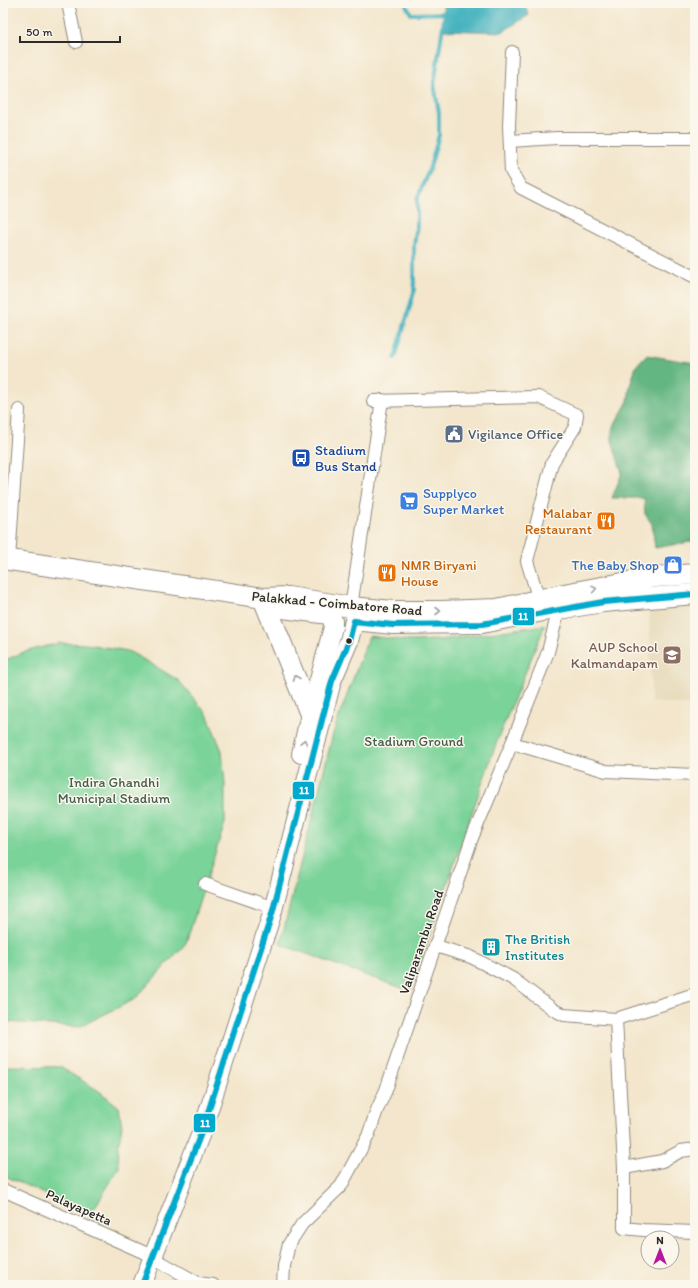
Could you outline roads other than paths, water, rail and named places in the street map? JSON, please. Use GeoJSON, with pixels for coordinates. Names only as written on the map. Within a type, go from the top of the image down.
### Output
{"type":"FeatureCollection","features":[{"type":"Feature","properties":{"kind":"main road","name":"Palakkad - Coimbatore Road"},"geometry":{"type":"LineString","coordinates":[[6,559],[263,598],[288,597],[353,614],[393,611],[490,610],[539,600],[561,602],[603,602],[695,594]]}},
{"type":"Feature","properties":{"kind":"main road","name":"Palakkad - Coimbatore Road"},"geometry":{"type":"LineString","coordinates":[[561,602],[655,577],[695,574]]}},
{"type":"Feature","properties":{"kind":"main road"},"geometry":{"type":"LineString","coordinates":[[263,598],[310,714]]}},
{"type":"Feature","properties":{"kind":"street"},"geometry":{"type":"LineString","coordinates":[[68,3],[76,42]]}},
{"type":"Feature","properties":{"kind":"street"},"geometry":{"type":"LineString","coordinates":[[512,52],[510,141],[511,171],[521,188],[620,240],[695,277]]}},
{"type":"Feature","properties":{"kind":"street"},"geometry":{"type":"LineString","coordinates":[[510,141],[557,138],[695,138]]}},
{"type":"Feature","properties":{"kind":"street"},"geometry":{"type":"LineString","coordinates":[[142,1285],[148,1255],[192,1122],[269,907],[332,681],[349,641],[378,401],[538,397],[577,415],[575,427],[552,463],[527,561],[539,600]]}},
{"type":"Feature","properties":{"kind":"street"},"geometry":{"type":"LineString","coordinates":[[6,559],[20,410]]}},
{"type":"Feature","properties":{"kind":"street"},"geometry":{"type":"LineString","coordinates":[[263,598],[283,610],[329,615],[333,620],[329,646],[310,714],[269,907]]}},
{"type":"Feature","properties":{"kind":"street"},"geometry":{"type":"LineString","coordinates":[[353,614],[393,625],[482,624],[561,602]]}},
{"type":"Feature","properties":{"kind":"street","name":"Valiparambu Road"},"geometry":{"type":"LineString","coordinates":[[283,1285],[284,1266],[289,1244],[302,1224],[340,1186],[368,1136],[386,1090],[472,838],[548,652],[561,602]]}},
{"type":"Feature","properties":{"kind":"street"},"geometry":{"type":"LineString","coordinates":[[512,743],[606,771],[695,775]]}},
{"type":"Feature","properties":{"kind":"street"},"geometry":{"type":"LineString","coordinates":[[205,884],[269,907]]}},
{"type":"Feature","properties":{"kind":"street"},"geometry":{"type":"LineString","coordinates":[[436,946],[471,957],[513,979],[554,1010],[564,1015],[616,1019],[695,994]]}},
{"type":"Feature","properties":{"kind":"street"},"geometry":{"type":"LineString","coordinates":[[616,1019],[624,1168],[624,1228],[695,1232]]}},
{"type":"Feature","properties":{"kind":"street"},"geometry":{"type":"LineString","coordinates":[[624,1168],[662,1162],[681,1151],[695,1149]]}},
{"type":"Feature","properties":{"kind":"street","name":"Palayapetta"},"geometry":{"type":"LineString","coordinates":[[3,1190],[148,1255],[198,1283],[213,1285]]}},
{"type":"Feature","properties":{"kind":"street"},"geometry":{"type":"LineString","coordinates":[[129,1285],[148,1255]]}},
{"type":"Feature","properties":{"kind":"water"},"geometry":{"type":"Polygon","coordinates":[[[443,3],[523,3],[529,15],[502,32],[444,30],[443,3]]]}},
{"type":"Feature","properties":{"kind":"waterway"},"geometry":{"type":"LineString","coordinates":[[395,358],[414,292],[414,245],[417,224],[417,199],[430,167],[439,135],[439,113],[434,84],[445,13],[411,14],[405,3]]}},
{"type":"Feature","properties":{"kind":"place","name":"Vigilance Office"},"geometry":{"type":"Point","coordinates":[454,434]}},
{"type":"Feature","properties":{"kind":"place","name":"Stadium Bus Stand"},"geometry":{"type":"Point","coordinates":[301,458]}},
{"type":"Feature","properties":{"kind":"place","name":"Supplyco Super Market"},"geometry":{"type":"Point","coordinates":[409,501]}},
{"type":"Feature","properties":{"kind":"place","name":"Malabar Restaurant"},"geometry":{"type":"Point","coordinates":[606,521]}},
{"type":"Feature","properties":{"kind":"place","name":"The Baby Shop"},"geometry":{"type":"Point","coordinates":[673,565]}},
{"type":"Feature","properties":{"kind":"place","name":"NMR Biryani House"},"geometry":{"type":"Point","coordinates":[387,573]}},
{"type":"Feature","properties":{"kind":"place","name":"AUP School Kalmandapam"},"geometry":{"type":"Point","coordinates":[672,655]}},
{"type":"Feature","properties":{"kind":"place","name":"The British Institutes"},"geometry":{"type":"Point","coordinates":[491,947]}},
{"type":"Feature","properties":{"kind":"park label","name":"Stadium Ground"},"geometry":{"type":"Point","coordinates":[414,741]}},
{"type":"Feature","properties":{"kind":"park label","name":"Indira Ghandhi Municipal Stadium"},"geometry":{"type":"Point","coordinates":[114,790]}}]}
